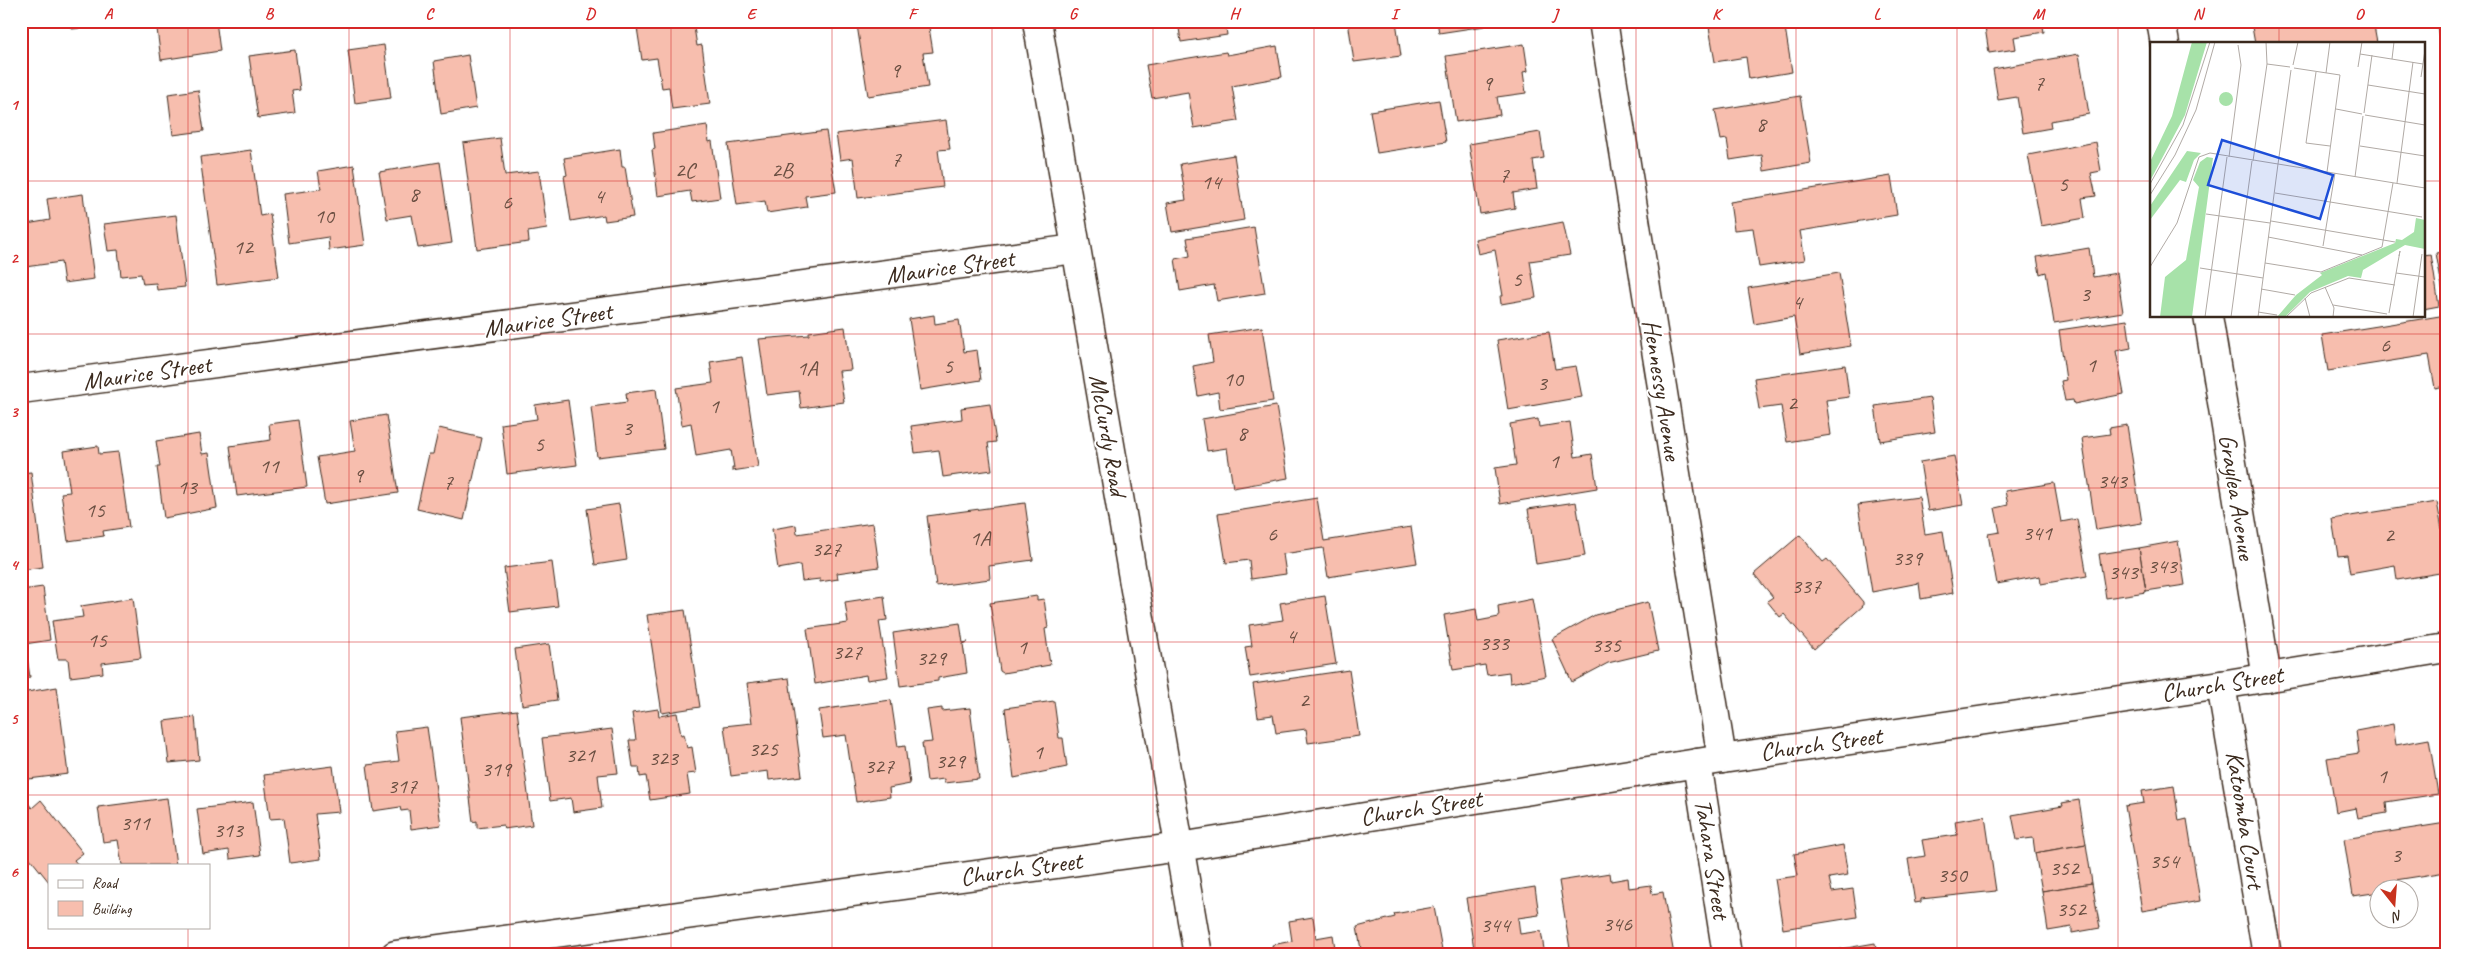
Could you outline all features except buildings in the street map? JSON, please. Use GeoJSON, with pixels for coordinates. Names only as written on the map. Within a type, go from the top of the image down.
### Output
{"type":"FeatureCollection","features":[{"type":"Feature","properties":{"kind":"street","name":"McCurdy Road"},"geometry":{"type":"LineString","coordinates":[[1037,21],[1198,955]]}},
{"type":"Feature","properties":{"kind":"street","name":"Hennessy Avenue"},"geometry":{"type":"LineString","coordinates":[[1603,21],[1710,761]]}},
{"type":"Feature","properties":{"kind":"street"},"geometry":{"type":"LineString","coordinates":[[2161,21],[2165,42]]}},
{"type":"Feature","properties":{"kind":"street","name":"Maurice Street"},"geometry":{"type":"LineString","coordinates":[[21,390],[1075,250]]}},
{"type":"Feature","properties":{"kind":"street","name":"Graylea Avenue"},"geometry":{"type":"LineString","coordinates":[[2208,318],[2267,678]]}},
{"type":"Feature","properties":{"kind":"street","name":"Church Street"},"geometry":{"type":"LineString","coordinates":[[395,955],[1180,848],[1710,761],[2267,678],[2446,648]]}},
{"type":"Feature","properties":{"kind":"street","name":"Katoomba Court"},"geometry":{"type":"LineString","coordinates":[[2221,685],[2267,955]]}},
{"type":"Feature","properties":{"kind":"street","name":"Tahara Street"},"geometry":{"type":"LineString","coordinates":[[1710,761],[1727,955]]}},
{"type":"Feature","properties":{"kind":"green space"},"geometry":{"type":"Polygon","coordinates":[[[2436,21],[2446,21],[2446,86],[2436,21]]]}}]}
